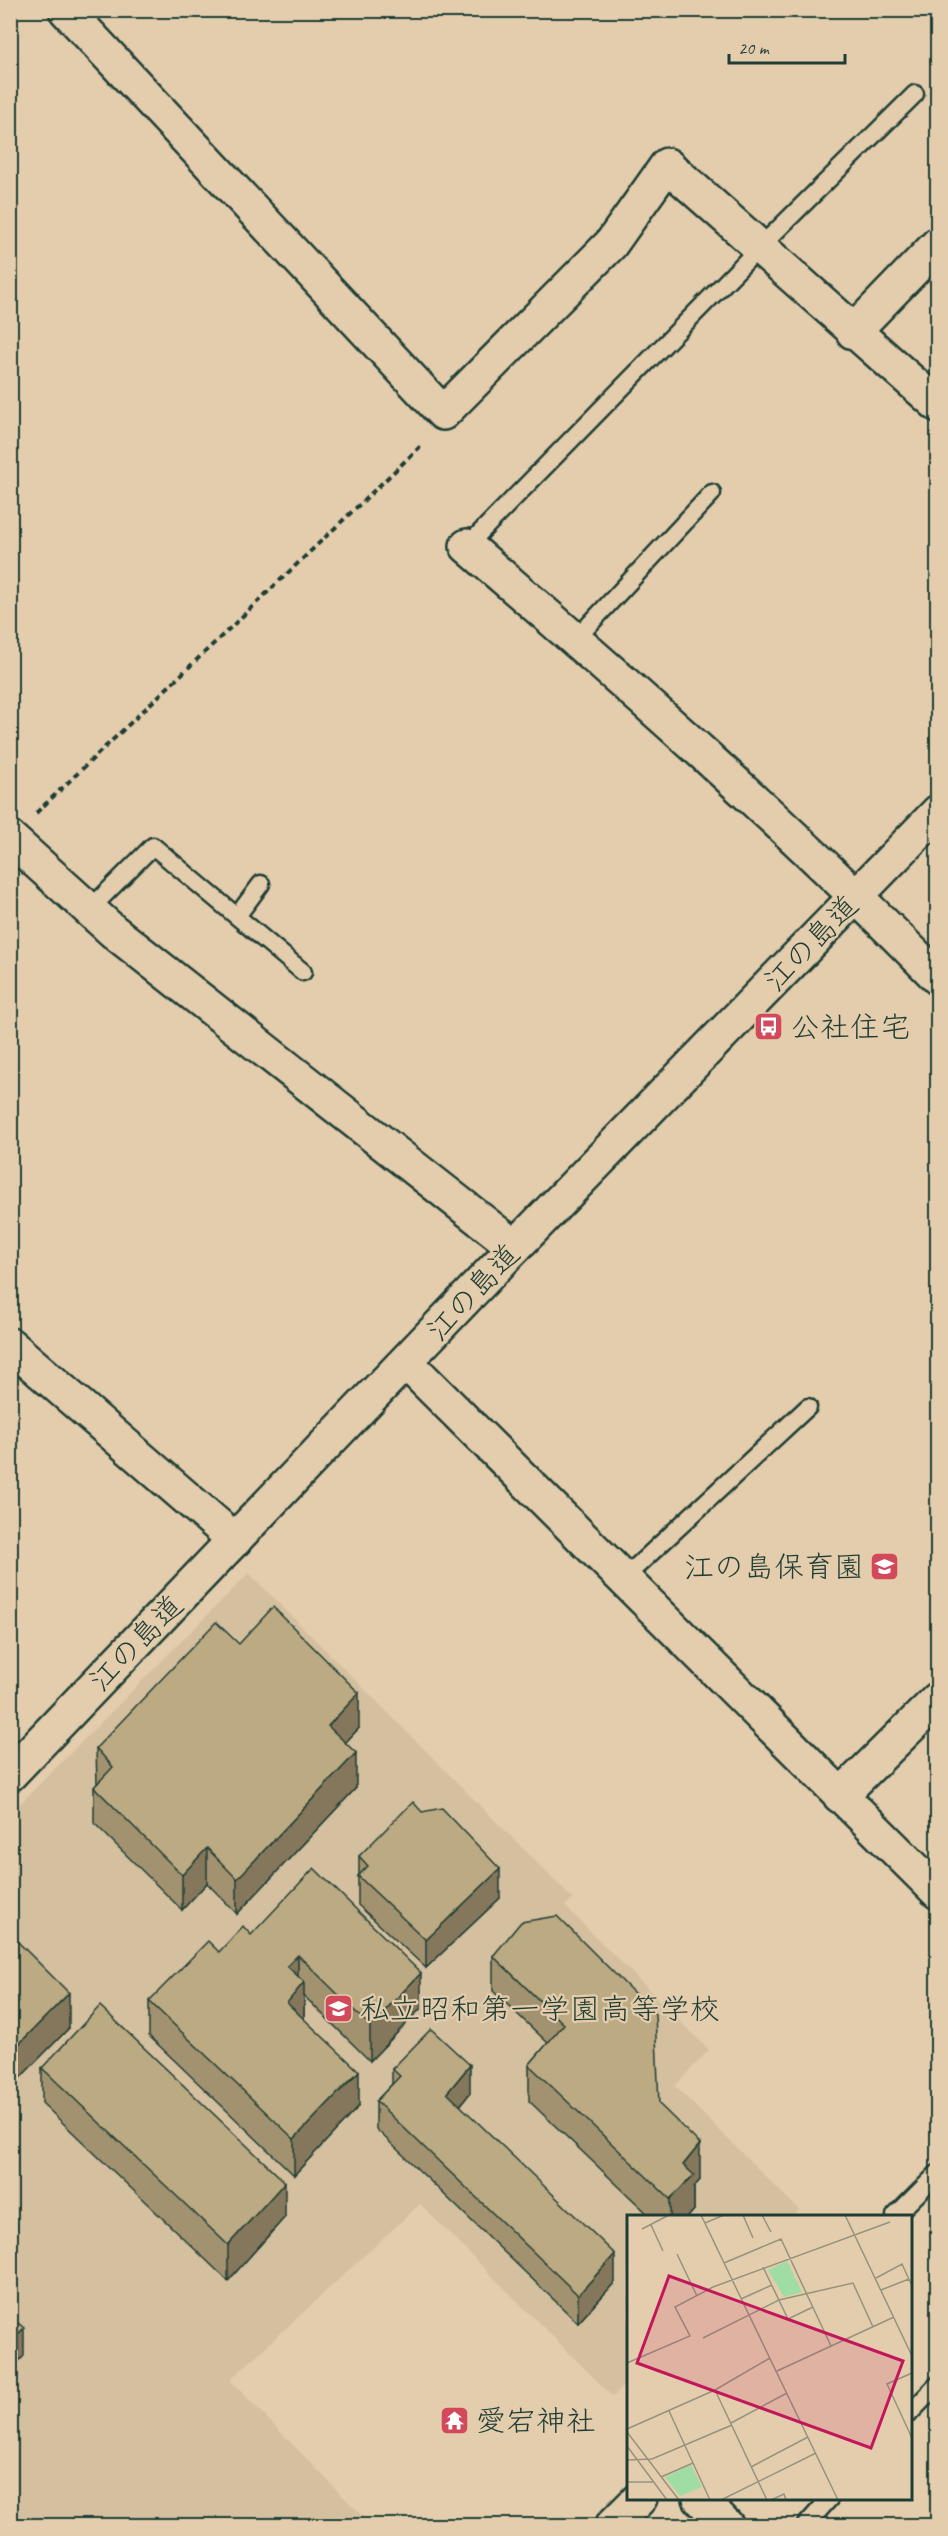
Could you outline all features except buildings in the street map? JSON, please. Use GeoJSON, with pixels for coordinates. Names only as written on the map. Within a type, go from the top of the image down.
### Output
{"type":"FeatureCollection","features":[{"type":"Feature","properties":{"kind":"street"},"geometry":{"type":"LineString","coordinates":[[66,10],[443,413],[611,244],[667,165],[938,405]]}},
{"type":"Feature","properties":{"kind":"street"},"geometry":{"type":"LineString","coordinates":[[853,332],[938,244]]}},
{"type":"Feature","properties":{"kind":"street"},"geometry":{"type":"LineString","coordinates":[[467,546],[575,640],[857,896],[938,978]]}},
{"type":"Feature","properties":{"kind":"street","name":"江の島道"},"geometry":{"type":"LineString","coordinates":[[11,1772],[515,1247],[938,812]]}},
{"type":"Feature","properties":{"kind":"street"},"geometry":{"type":"LineString","coordinates":[[19,829],[90,909],[113,931],[515,1247]]}},
{"type":"Feature","properties":{"kind":"street"},"geometry":{"type":"LineString","coordinates":[[10,1345],[235,1540]]}},
{"type":"Feature","properties":{"kind":"street"},"geometry":{"type":"LineString","coordinates":[[406,1362],[938,1892]]}},
{"type":"Feature","properties":{"kind":"street"},"geometry":{"type":"LineString","coordinates":[[840,1796],[938,1699]]}},
{"type":"Feature","properties":{"kind":"street"},"geometry":{"type":"LineString","coordinates":[[612,2526],[639,2500]]}},
{"type":"Feature","properties":{"kind":"street"},"geometry":{"type":"LineString","coordinates":[[701,2500],[727,2526]]}},
{"type":"Feature","properties":{"kind":"lane"},"geometry":{"type":"LineString","coordinates":[[467,546],[759,248],[915,94]]}},
{"type":"Feature","properties":{"kind":"lane"},"geometry":{"type":"LineString","coordinates":[[575,640],[712,493]]}},
{"type":"Feature","properties":{"kind":"lane"},"geometry":{"type":"LineString","coordinates":[[90,909],[153,846],[303,972]]}},
{"type":"Feature","properties":{"kind":"lane"},"geometry":{"type":"LineString","coordinates":[[237,916],[261,884]]}},
{"type":"Feature","properties":{"kind":"lane"},"geometry":{"type":"LineString","coordinates":[[623,1579],[808,1407]]}},
{"type":"Feature","properties":{"kind":"lane"},"geometry":{"type":"LineString","coordinates":[[897,2215],[938,2173]]}},
{"type":"Feature","properties":{"kind":"lane"},"geometry":{"type":"LineString","coordinates":[[912,2411],[938,2384]]}},
{"type":"Feature","properties":{"kind":"lane"},"geometry":{"type":"LineString","coordinates":[[805,2526],[829,2500]]}},
{"type":"Feature","properties":{"kind":"path"},"geometry":{"type":"LineString","coordinates":[[19,829],[420,449],[443,413]]}},
{"type":"Feature","properties":{"kind":"shaded area","name":"私立昭和第一学園高等学校"},"geometry":{"type":"Polygon","coordinates":[[[249,1573],[573,1899],[565,1906],[709,2050],[675,2086],[799,2210],[794,2215],[627,2215],[627,2382],[613,2397],[420,2204],[230,2380],[371,2525],[11,2526],[11,1813],[249,1573]]]}},
{"type":"Feature","properties":{"kind":"place","name":"公社住宅"},"geometry":{"type":"Point","coordinates":[769,1027]}},
{"type":"Feature","properties":{"kind":"place","name":"江の島保育園"},"geometry":{"type":"Point","coordinates":[885,1567]}},
{"type":"Feature","properties":{"kind":"place","name":"私立昭和第一学園高等学校"},"geometry":{"type":"Point","coordinates":[339,2009]}},
{"type":"Feature","properties":{"kind":"place","name":"愛宕神社"},"geometry":{"type":"Point","coordinates":[455,2421]}}]}
